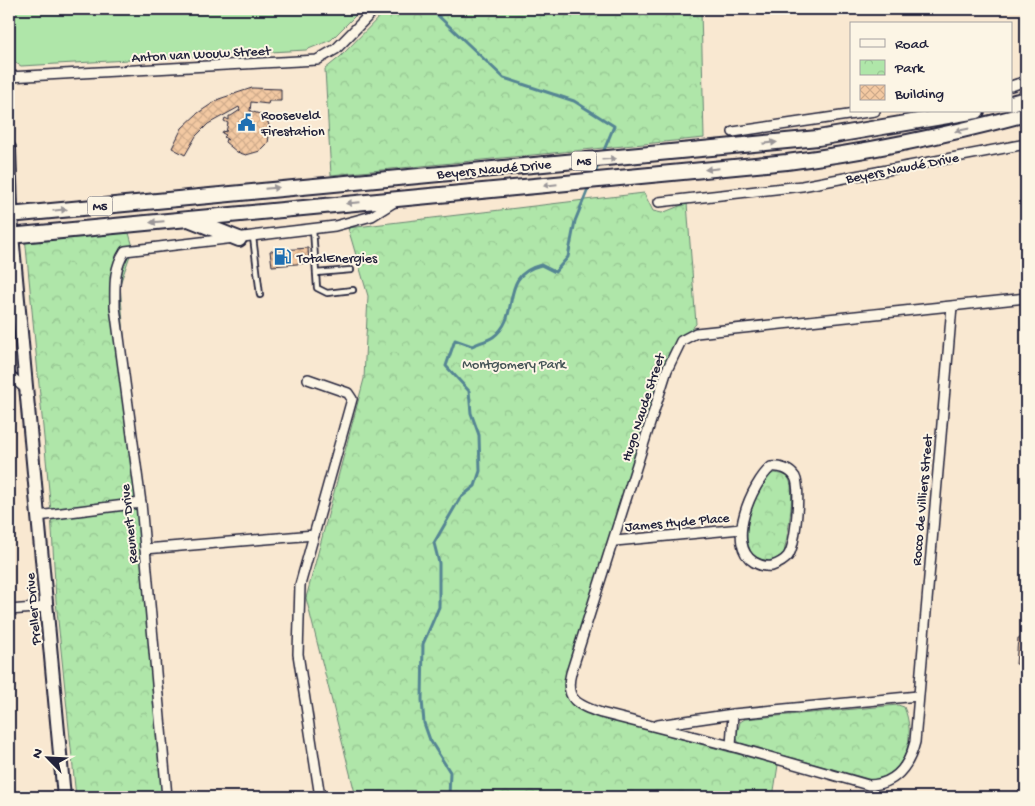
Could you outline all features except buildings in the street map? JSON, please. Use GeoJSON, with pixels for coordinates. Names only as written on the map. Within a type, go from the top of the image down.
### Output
{"type":"FeatureCollection","features":[{"type":"Feature","properties":{"kind":"main road"},"geometry":{"type":"LineString","coordinates":[[1012,103],[1026,99]]}},
{"type":"Feature","properties":{"kind":"main road","name":"Beyers Naudé Drive"},"geometry":{"type":"LineString","coordinates":[[10,215],[250,190],[818,138],[877,130],[972,112]]}},
{"type":"Feature","properties":{"kind":"main road","name":"Beyers Naudé Drive"},"geometry":{"type":"LineString","coordinates":[[10,235],[399,199],[829,156],[969,129],[1026,114]]}},
{"type":"Feature","properties":{"kind":"main road","name":"Preller Drive"},"geometry":{"type":"LineString","coordinates":[[9,148],[10,235],[64,797]]}},
{"type":"Feature","properties":{"kind":"main road"},"geometry":{"type":"LineString","coordinates":[[329,183],[331,205]]}},
{"type":"Feature","properties":{"kind":"main road"},"geometry":{"type":"LineString","coordinates":[[250,190],[252,213]]}},
{"type":"Feature","properties":{"kind":"main road"},"geometry":{"type":"LineString","coordinates":[[188,219],[246,238]]}},
{"type":"Feature","properties":{"kind":"street","name":"Anton van Wouw Street"},"geometry":{"type":"LineString","coordinates":[[9,77],[317,60],[336,49],[375,9]]}},
{"type":"Feature","properties":{"kind":"street"},"geometry":{"type":"LineString","coordinates":[[1012,86],[1026,80]]}},
{"type":"Feature","properties":{"kind":"street"},"geometry":{"type":"LineString","coordinates":[[733,132],[868,112]]}},
{"type":"Feature","properties":{"kind":"street","name":"Beyers Naudé Drive"},"geometry":{"type":"LineString","coordinates":[[659,202],[802,186],[1026,144]]}},
{"type":"Feature","properties":{"kind":"street","name":"Beyers Naudé Drive"},"geometry":{"type":"LineString","coordinates":[[125,251],[313,229],[372,216],[399,199]]}},
{"type":"Feature","properties":{"kind":"street","name":"Reunert Drive"},"geometry":{"type":"LineString","coordinates":[[125,251],[117,263],[114,275],[115,307],[141,503],[167,797]]}},
{"type":"Feature","properties":{"kind":"street","name":"Hugo Naude Street"},"geometry":{"type":"LineString","coordinates":[[601,713],[586,708],[573,699],[570,694],[569,682],[667,370],[676,347],[687,336],[696,333],[1026,298]]}},
{"type":"Feature","properties":{"kind":"street","name":"Rocco de Villiers Street"},"geometry":{"type":"LineString","coordinates":[[601,713],[731,746],[868,785],[878,785],[896,776],[904,768],[912,755],[952,306]]}},
{"type":"Feature","properties":{"kind":"street"},"geometry":{"type":"LineString","coordinates":[[9,375],[26,389]]}},
{"type":"Feature","properties":{"kind":"street"},"geometry":{"type":"LineString","coordinates":[[308,379],[348,392],[352,399],[300,585],[298,654],[320,797]]}},
{"type":"Feature","properties":{"kind":"street","name":"James Hyde Place"},"geometry":{"type":"LineString","coordinates":[[777,466],[787,469],[794,475],[798,485],[794,540],[787,557],[780,563],[767,566],[752,561],[740,544],[741,529],[756,483],[763,474],[771,467],[777,466]]}},
{"type":"Feature","properties":{"kind":"street"},"geometry":{"type":"LineString","coordinates":[[38,516],[141,503]]}},
{"type":"Feature","properties":{"kind":"street","name":"James Hyde Place"},"geometry":{"type":"LineString","coordinates":[[615,540],[741,529]]}},
{"type":"Feature","properties":{"kind":"street"},"geometry":{"type":"LineString","coordinates":[[145,550],[314,535]]}},
{"type":"Feature","properties":{"kind":"street"},"geometry":{"type":"LineString","coordinates":[[9,610],[46,607]]}},
{"type":"Feature","properties":{"kind":"street","name":"Rocco de Villiers Street"},"geometry":{"type":"LineString","coordinates":[[653,726],[733,714],[918,696]]}},
{"type":"Feature","properties":{"kind":"street"},"geometry":{"type":"LineString","coordinates":[[731,746],[733,714]]}},
{"type":"Feature","properties":{"kind":"lane"},"geometry":{"type":"LineString","coordinates":[[313,229],[317,288],[327,293],[353,290]]}},
{"type":"Feature","properties":{"kind":"lane"},"geometry":{"type":"LineString","coordinates":[[246,238],[260,295]]}},
{"type":"Feature","properties":{"kind":"lane"},"geometry":{"type":"LineString","coordinates":[[316,273],[350,270]]}},
{"type":"Feature","properties":{"kind":"green space"},"geometry":{"type":"Polygon","coordinates":[[[12,9],[362,9],[331,40],[306,50],[21,66],[14,62],[12,9]]]}},
{"type":"Feature","properties":{"kind":"green space"},"geometry":{"type":"Polygon","coordinates":[[[387,9],[701,9],[704,138],[331,175],[325,69],[340,57],[387,9]]]}},
{"type":"Feature","properties":{"kind":"green space","name":"Montgomery Park"},"geometry":{"type":"Polygon","coordinates":[[[644,193],[653,211],[662,213],[687,203],[696,324],[671,352],[568,674],[582,707],[641,728],[778,765],[773,797],[356,797],[306,598],[364,379],[368,296],[348,228],[644,193]]]}},
{"type":"Feature","properties":{"kind":"green space"},"geometry":{"type":"Polygon","coordinates":[[[129,233],[133,247],[120,284],[137,505],[169,797],[76,797],[56,601],[51,512],[25,236],[129,233]]]}},
{"type":"Feature","properties":{"kind":"green space"},"geometry":{"type":"Polygon","coordinates":[[[775,473],[785,475],[789,479],[792,494],[790,515],[784,553],[776,559],[763,562],[753,555],[748,545],[748,521],[762,484],[768,475],[775,473]]]}},
{"type":"Feature","properties":{"kind":"green space"},"geometry":{"type":"Polygon","coordinates":[[[898,705],[904,707],[908,718],[909,741],[906,752],[894,770],[884,777],[872,780],[739,743],[736,737],[740,722],[745,719],[898,705]]]}},
{"type":"Feature","properties":{"kind":"waterway"},"geometry":{"type":"LineString","coordinates":[[431,9],[504,78],[574,101],[614,126],[602,155]]}},
{"type":"Feature","properties":{"kind":"waterway"},"geometry":{"type":"LineString","coordinates":[[594,176],[599,163]]}},
{"type":"Feature","properties":{"kind":"waterway"},"geometry":{"type":"LineString","coordinates":[[449,797],[450,772],[430,740],[424,723],[422,700],[423,644],[439,607],[439,563],[434,543],[460,498],[475,486],[480,471],[479,435],[471,413],[469,391],[446,366],[455,340],[472,346],[488,340],[502,328],[507,318],[514,287],[519,278],[528,270],[541,265],[555,272],[568,257],[575,221],[590,184]]}},
{"type":"Feature","properties":{"kind":"place","name":"Rooseveld Firestation"},"geometry":{"type":"Point","coordinates":[247,122]}},
{"type":"Feature","properties":{"kind":"place","name":"TotalEnergies"},"geometry":{"type":"Point","coordinates":[283,257]}}]}
